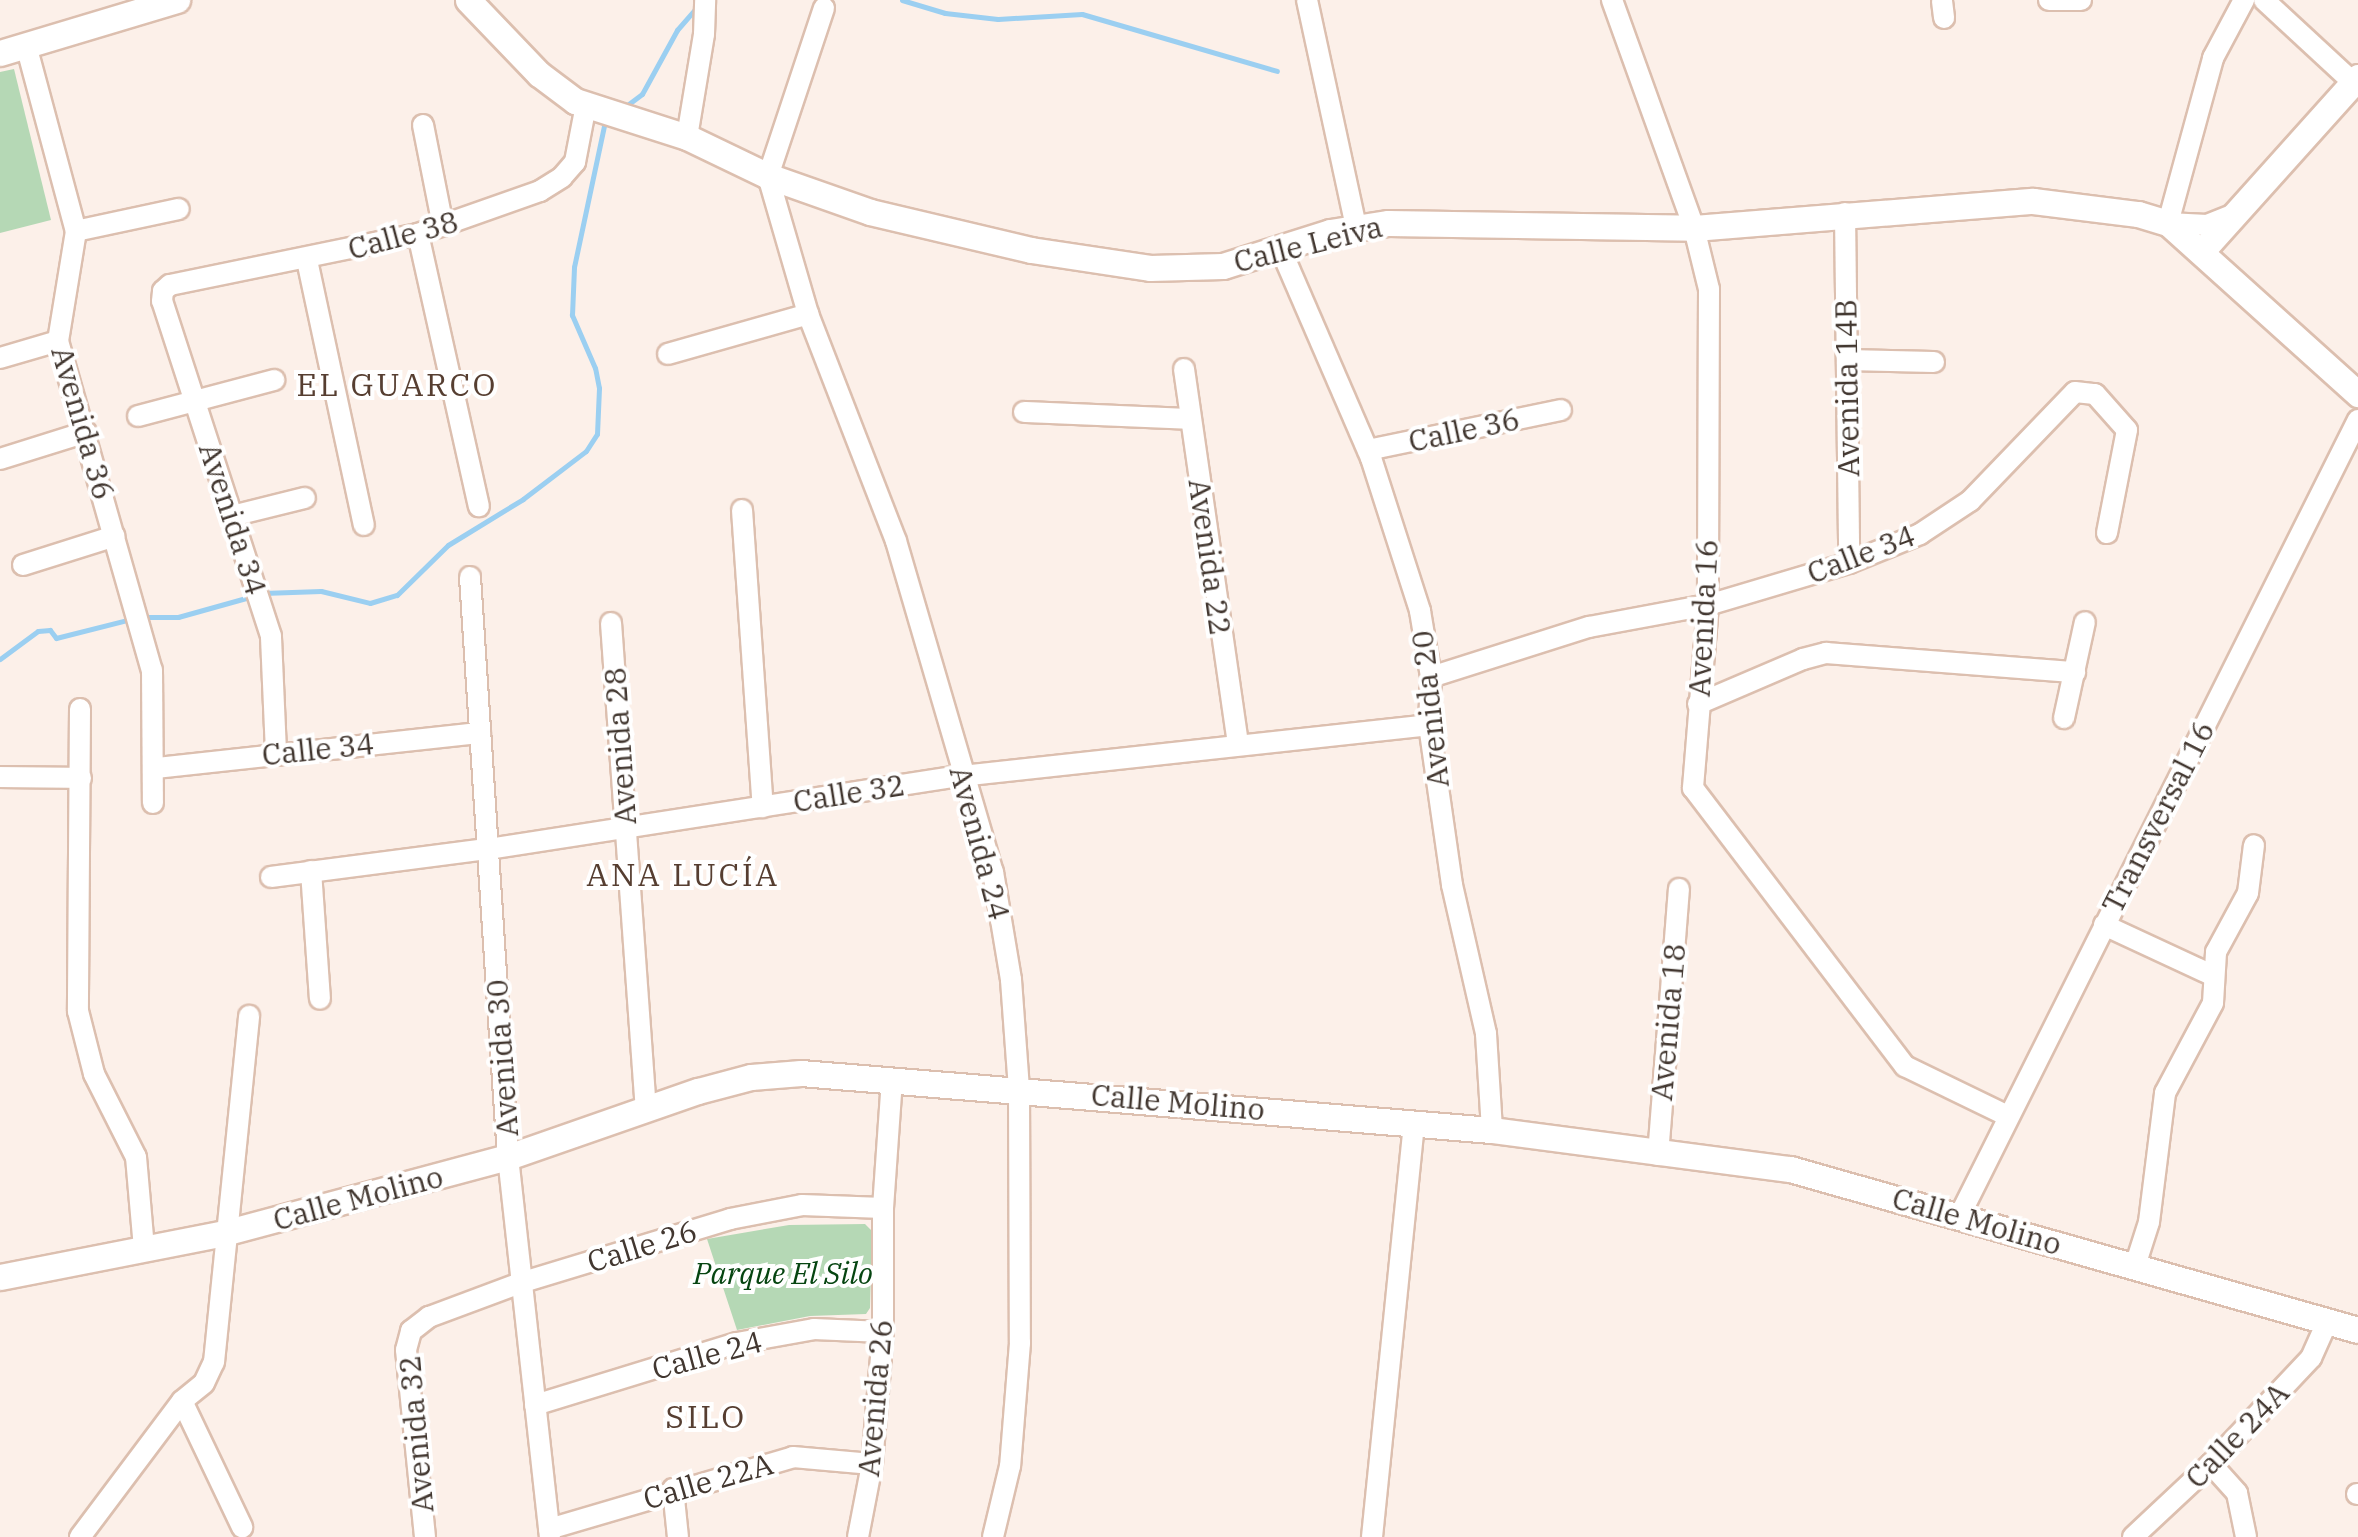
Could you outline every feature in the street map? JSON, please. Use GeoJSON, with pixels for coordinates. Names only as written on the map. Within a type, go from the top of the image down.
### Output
{"type":"FeatureCollection","features":[{"type":"Feature","properties":{"kind":"main road"},"geometry":{"type":"LineString","coordinates":[[0,53],[117,9],[177,0]]}},
{"type":"Feature","properties":{"kind":"main road","name":"Calle Leiva"},"geometry":{"type":"LineString","coordinates":[[468,0],[539,74],[586,105],[687,137],[768,176],[870,212],[1032,250],[1150,268],[1202,269],[1388,222],[1694,228],[2047,201],[2110,208],[2168,224],[2358,394]]}},
{"type":"Feature","properties":{"kind":"main road"},"geometry":{"type":"LineString","coordinates":[[2201,252],[2356,82]]}},
{"type":"Feature","properties":{"kind":"main road","name":"Calle Molino"},"geometry":{"type":"LineString","coordinates":[[0,1277],[224,1233],[508,1157],[751,1077],[801,1073],[1492,1130],[1790,1170],[2358,1330]]}},
{"type":"Feature","properties":{"kind":"street"},"geometry":{"type":"LineString","coordinates":[[687,137],[704,34],[704,0]]}},
{"type":"Feature","properties":{"kind":"street"},"geometry":{"type":"LineString","coordinates":[[1307,0],[1356,227]]}},
{"type":"Feature","properties":{"kind":"street","name":"Avenida 16"},"geometry":{"type":"LineString","coordinates":[[1612,0],[1694,228],[1709,289],[1708,606],[1691,773],[1693,788],[1905,1066],[2008,1116]]}},
{"type":"Feature","properties":{"kind":"street"},"geometry":{"type":"LineString","coordinates":[[2049,0],[2081,0]]}},
{"type":"Feature","properties":{"kind":"street"},"geometry":{"type":"LineString","coordinates":[[2234,214],[2207,225],[2168,224],[2213,58],[2244,0]]}},
{"type":"Feature","properties":{"kind":"street"},"geometry":{"type":"LineString","coordinates":[[2264,0],[2356,82]]}},
{"type":"Feature","properties":{"kind":"street"},"geometry":{"type":"LineString","coordinates":[[768,176],[824,8]]}},
{"type":"Feature","properties":{"kind":"street","name":"Avenida 36"},"geometry":{"type":"LineString","coordinates":[[26,45],[76,232],[58,341],[152,670],[156,768],[153,804]]}},
{"type":"Feature","properties":{"kind":"street","name":"Calle 38"},"geometry":{"type":"LineString","coordinates":[[163,291],[170,286],[418,234],[509,204],[562,178],[575,162],[586,105]]}},
{"type":"Feature","properties":{"kind":"street"},"geometry":{"type":"LineString","coordinates":[[423,125],[442,226]]}},
{"type":"Feature","properties":{"kind":"street","name":"Avenida 24"},"geometry":{"type":"LineString","coordinates":[[768,176],[808,314],[896,541],[993,872],[1004,926],[1019,1090],[1020,1343],[1010,1466],[993,1537]]}},
{"type":"Feature","properties":{"kind":"street"},"geometry":{"type":"LineString","coordinates":[[76,232],[178,209]]}},
{"type":"Feature","properties":{"kind":"street","name":"Avenida 14B"},"geometry":{"type":"LineString","coordinates":[[1845,214],[1850,563]]}},
{"type":"Feature","properties":{"kind":"street"},"geometry":{"type":"LineString","coordinates":[[418,234],[479,506]]}},
{"type":"Feature","properties":{"kind":"street","name":"Avenida 20"},"geometry":{"type":"LineString","coordinates":[[1281,250],[1368,450],[1420,611],[1431,678],[1429,724],[1452,885],[1486,1034],[1492,1130]]}},
{"type":"Feature","properties":{"kind":"street"},"geometry":{"type":"LineString","coordinates":[[307,260],[364,525]]}},
{"type":"Feature","properties":{"kind":"street","name":"Avenida 34"},"geometry":{"type":"LineString","coordinates":[[163,291],[162,301],[271,636],[276,752]]}},
{"type":"Feature","properties":{"kind":"street"},"geometry":{"type":"LineString","coordinates":[[668,354],[808,314]]}},
{"type":"Feature","properties":{"kind":"street"},"geometry":{"type":"LineString","coordinates":[[0,358],[58,341]]}},
{"type":"Feature","properties":{"kind":"street"},"geometry":{"type":"LineString","coordinates":[[1847,360],[1934,362]]}},
{"type":"Feature","properties":{"kind":"street","name":"Avenida 22"},"geometry":{"type":"LineString","coordinates":[[1184,368],[1238,745]]}},
{"type":"Feature","properties":{"kind":"street"},"geometry":{"type":"LineString","coordinates":[[138,416],[274,380]]}},
{"type":"Feature","properties":{"kind":"street","name":"Calle 34"},"geometry":{"type":"LineString","coordinates":[[1431,678],[1589,627],[1708,606],[1850,563],[1920,534],[1970,501],[2075,392],[2086,390],[2095,394],[2128,430],[2107,533]]}},
{"type":"Feature","properties":{"kind":"street","name":"Calle 36"},"geometry":{"type":"LineString","coordinates":[[1368,450],[1560,410]]}},
{"type":"Feature","properties":{"kind":"street"},"geometry":{"type":"LineString","coordinates":[[1024,412],[1190,419]]}},
{"type":"Feature","properties":{"kind":"street","name":"Transversal 16"},"geometry":{"type":"LineString","coordinates":[[1960,1215],[2358,420]]}},
{"type":"Feature","properties":{"kind":"street"},"geometry":{"type":"LineString","coordinates":[[0,459],[86,432]]}},
{"type":"Feature","properties":{"kind":"street"},"geometry":{"type":"LineString","coordinates":[[232,516],[305,498]]}},
{"type":"Feature","properties":{"kind":"street"},"geometry":{"type":"LineString","coordinates":[[742,510],[763,806]]}},
{"type":"Feature","properties":{"kind":"street"},"geometry":{"type":"LineString","coordinates":[[23,566],[115,536]]}},
{"type":"Feature","properties":{"kind":"street","name":"Avenida 30"},"geometry":{"type":"LineString","coordinates":[[470,578],[508,1157],[550,1533]]}},
{"type":"Feature","properties":{"kind":"street"},"geometry":{"type":"LineString","coordinates":[[2064,718],[2085,622]]}},
{"type":"Feature","properties":{"kind":"street","name":"Avenida 28"},"geometry":{"type":"LineString","coordinates":[[611,623],[646,1109]]}},
{"type":"Feature","properties":{"kind":"street"},"geometry":{"type":"LineString","coordinates":[[1698,704],[1803,659],[1826,654],[2074,672]]}},
{"type":"Feature","properties":{"kind":"street"},"geometry":{"type":"LineString","coordinates":[[80,709],[78,1011],[94,1074],[136,1157],[144,1249]]}},
{"type":"Feature","properties":{"kind":"street","name":"Calle 32"},"geometry":{"type":"LineString","coordinates":[[271,876],[488,848],[962,776],[1429,724]]}},
{"type":"Feature","properties":{"kind":"street","name":"Calle 34"},"geometry":{"type":"LineString","coordinates":[[156,768],[276,752],[480,733]]}},
{"type":"Feature","properties":{"kind":"street"},"geometry":{"type":"LineString","coordinates":[[0,777],[80,778]]}},
{"type":"Feature","properties":{"kind":"street"},"geometry":{"type":"LineString","coordinates":[[2135,1266],[2150,1222],[2165,1093],[2202,1031],[2213,1003],[2216,952],[2248,893],[2254,845]]}},
{"type":"Feature","properties":{"kind":"street"},"geometry":{"type":"LineString","coordinates":[[311,871],[320,999]]}},
{"type":"Feature","properties":{"kind":"street","name":"Avenida 18"},"geometry":{"type":"LineString","coordinates":[[1658,1155],[1679,889]]}},
{"type":"Feature","properties":{"kind":"street"},"geometry":{"type":"LineString","coordinates":[[2104,925],[2214,976]]}},
{"type":"Feature","properties":{"kind":"street"},"geometry":{"type":"LineString","coordinates":[[80,1537],[182,1402],[204,1383],[220,1334],[224,1233],[249,1016]]}},
{"type":"Feature","properties":{"kind":"street","name":"Avenida 26"},"geometry":{"type":"LineString","coordinates":[[858,1537],[872,1464],[883,1332],[883,1208],[892,1079]]}},
{"type":"Feature","properties":{"kind":"street"},"geometry":{"type":"LineString","coordinates":[[1372,1537],[1414,1123]]}},
{"type":"Feature","properties":{"kind":"street","name":"Calle 26"},"geometry":{"type":"LineString","coordinates":[[410,1331],[429,1318],[520,1284],[730,1219],[802,1205],[883,1208]]}},
{"type":"Feature","properties":{"kind":"street","name":"Calle 24A"},"geometry":{"type":"LineString","coordinates":[[2133,1537],[2211,1464],[2311,1358],[2327,1322]]}},
{"type":"Feature","properties":{"kind":"street","name":"Calle 24"},"geometry":{"type":"LineString","coordinates":[[534,1405],[737,1343],[814,1329],[883,1332]]}},
{"type":"Feature","properties":{"kind":"street","name":"Avenida 32"},"geometry":{"type":"LineString","coordinates":[[410,1331],[406,1350],[425,1537]]}},
{"type":"Feature","properties":{"kind":"street"},"geometry":{"type":"LineString","coordinates":[[182,1402],[242,1527]]}},
{"type":"Feature","properties":{"kind":"street","name":"Calle 22A"},"geometry":{"type":"LineString","coordinates":[[550,1533],[673,1489],[793,1458],[872,1464]]}},
{"type":"Feature","properties":{"kind":"street"},"geometry":{"type":"LineString","coordinates":[[2211,1464],[2237,1494],[2246,1537]]}},
{"type":"Feature","properties":{"kind":"street"},"geometry":{"type":"LineString","coordinates":[[673,1489],[678,1537]]}},
{"type":"Feature","properties":{"kind":"green space"},"geometry":{"type":"Polygon","coordinates":[[[14,69],[51,220],[0,233],[0,72],[14,69]]]}},
{"type":"Feature","properties":{"kind":"green space","name":"Parque El Silo"},"geometry":{"type":"Polygon","coordinates":[[[865,1224],[872,1231],[870,1308],[866,1314],[810,1316],[737,1330],[707,1239],[789,1225],[865,1224]]]}},
{"type":"Feature","properties":{"kind":"waterway"},"geometry":{"type":"LineString","coordinates":[[902,0],[945,13],[998,19],[1082,14],[1277,71]]}},
{"type":"Feature","properties":{"kind":"waterway"},"geometry":{"type":"LineString","coordinates":[[626,106],[642,94],[677,30],[697,7]]}},
{"type":"Feature","properties":{"kind":"waterway"},"geometry":{"type":"LineString","coordinates":[[263,593],[321,591],[370,603],[397,595],[448,545],[523,499],[586,451],[597,434],[599,388],[595,368],[572,315],[574,267],[605,121]]}},
{"type":"Feature","properties":{"kind":"waterway"},"geometry":{"type":"LineString","coordinates":[[142,617],[178,617],[253,596]]}},
{"type":"Feature","properties":{"kind":"waterway"},"geometry":{"type":"LineString","coordinates":[[0,659],[38,631],[50,630],[56,638],[131,619]]}},
{"type":"Feature","properties":{"kind":"district","name":"EL GUARCO"},"geometry":{"type":"Point","coordinates":[397,384]}},
{"type":"Feature","properties":{"kind":"district","name":"ANA LUCÍA"},"geometry":{"type":"Point","coordinates":[683,874]}},
{"type":"Feature","properties":{"kind":"district","name":"SILO"},"geometry":{"type":"Point","coordinates":[706,1416]}}]}
